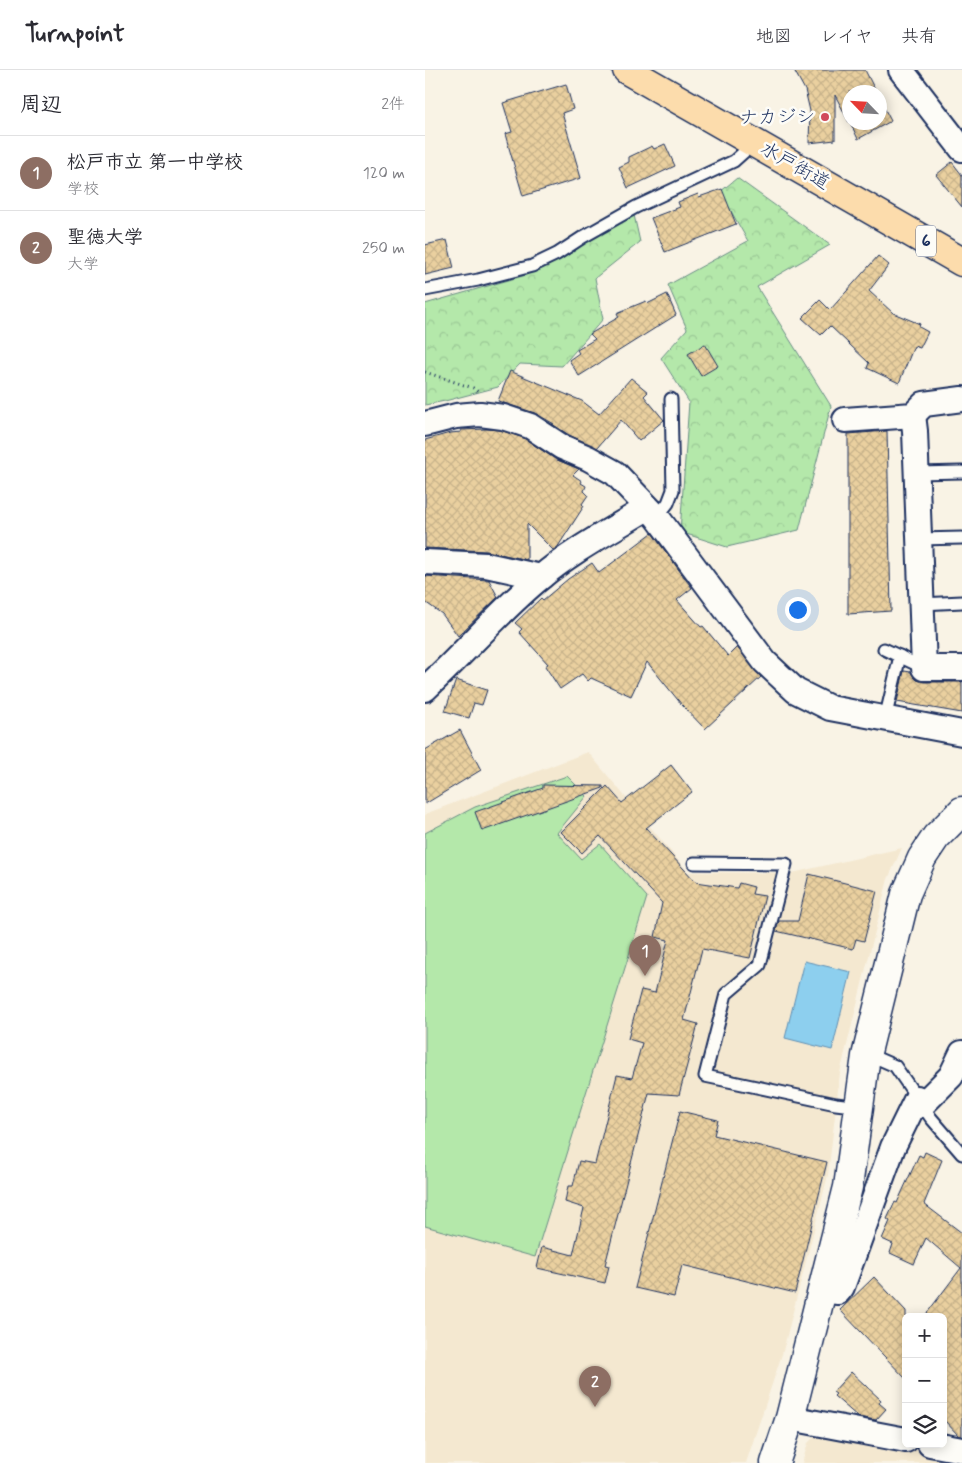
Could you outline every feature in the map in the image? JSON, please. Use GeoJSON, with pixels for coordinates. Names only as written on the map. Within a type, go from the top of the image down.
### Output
{"type":"FeatureCollection","features":[{"type":"Feature","properties":{"kind":"highway","name":"水戸街道"},"geometry":{"type":"LineString","coordinates":[[627,70],[962,262]]}},
{"type":"Feature","properties":{"kind":"street"},"geometry":{"type":"LineString","coordinates":[[901,70],[962,149]]}},
{"type":"Feature","properties":{"kind":"street"},"geometry":{"type":"LineString","coordinates":[[845,420],[913,415],[924,404],[962,399]]}},
{"type":"Feature","properties":{"kind":"street"},"geometry":{"type":"LineString","coordinates":[[425,424],[480,414],[503,417],[529,426],[562,448],[588,458],[615,473],[652,512],[765,662],[796,691],[830,708],[962,733]]}},
{"type":"Feature","properties":{"kind":"street"},"geometry":{"type":"LineString","coordinates":[[913,415],[924,668],[962,668]]}},
{"type":"Feature","properties":{"kind":"street"},"geometry":{"type":"LineString","coordinates":[[425,689],[499,615],[541,577],[575,553],[652,512]]}},
{"type":"Feature","properties":{"kind":"street"},"geometry":{"type":"LineString","coordinates":[[425,562],[486,565],[541,577]]}},
{"type":"Feature","properties":{"kind":"street"},"geometry":{"type":"LineString","coordinates":[[775,1463],[790,1418],[848,1187],[866,1056],[906,894],[922,858],[936,837],[962,812]]}},
{"type":"Feature","properties":{"kind":"street"},"geometry":{"type":"LineString","coordinates":[[822,1290],[838,1292],[842,1287],[893,1147],[920,1102],[951,1076],[962,1053]]}},
{"type":"Feature","properties":{"kind":"street"},"geometry":{"type":"LineString","coordinates":[[790,1418],[902,1439]]}},
{"type":"Feature","properties":{"kind":"street"},"geometry":{"type":"LineString","coordinates":[[947,1447],[962,1450]]}},
{"type":"Feature","properties":{"kind":"lane"},"geometry":{"type":"LineString","coordinates":[[425,290],[477,280],[532,266],[557,254],[635,207],[734,162],[754,143]]}},
{"type":"Feature","properties":{"kind":"lane"},"geometry":{"type":"LineString","coordinates":[[652,512],[668,503],[673,490],[671,399]]}},
{"type":"Feature","properties":{"kind":"lane"},"geometry":{"type":"LineString","coordinates":[[917,473],[962,472]]}},
{"type":"Feature","properties":{"kind":"lane"},"geometry":{"type":"LineString","coordinates":[[919,540],[962,538]]}},
{"type":"Feature","properties":{"kind":"lane"},"geometry":{"type":"LineString","coordinates":[[921,604],[962,602]]}},
{"type":"Feature","properties":{"kind":"lane"},"geometry":{"type":"LineString","coordinates":[[884,649],[924,668]]}},
{"type":"Feature","properties":{"kind":"lane"},"geometry":{"type":"LineString","coordinates":[[885,719],[900,656]]}},
{"type":"Feature","properties":{"kind":"lane"},"geometry":{"type":"LineString","coordinates":[[694,863],[786,864],[760,965],[726,994],[705,1076],[836,1104],[860,1107]]}},
{"type":"Feature","properties":{"kind":"lane"},"geometry":{"type":"LineString","coordinates":[[866,1056],[895,1066],[920,1102],[962,1154]]}},
{"type":"Feature","properties":{"kind":"path"},"geometry":{"type":"LineString","coordinates":[[425,372],[473,388],[503,417]]}},
{"type":"Feature","properties":{"kind":"shaded area"},"geometry":{"type":"Polygon","coordinates":[[[588,752],[688,872],[792,873],[902,848],[888,879],[840,1073],[828,1175],[783,1351],[746,1463],[425,1463],[425,814],[588,752]]]}},
{"type":"Feature","properties":{"kind":"shaded area"},"geometry":{"type":"Polygon","coordinates":[[[820,1431],[962,1459],[962,1463],[802,1463],[808,1443],[820,1431]]]}},
{"type":"Feature","properties":{"kind":"green space"},"geometry":{"type":"Polygon","coordinates":[[[737,178],[830,245],[757,287],[831,406],[799,530],[727,547],[680,532],[689,402],[661,358],[687,329],[668,285],[748,241],[720,192],[737,178]]]}},
{"type":"Feature","properties":{"kind":"green space"},"geometry":{"type":"Polygon","coordinates":[[[634,215],[640,242],[595,278],[603,319],[562,366],[520,364],[498,387],[425,405],[425,304],[526,275],[634,215]]]}},
{"type":"Feature","properties":{"kind":"green space"},"geometry":{"type":"Polygon","coordinates":[[[567,776],[587,796],[557,833],[581,859],[600,844],[647,897],[535,1257],[425,1226],[425,833],[475,807],[567,776]]]}},
{"type":"Feature","properties":{"kind":"water"},"geometry":{"type":"Polygon","coordinates":[[[804,961],[851,972],[832,1050],[785,1038],[804,961]]]}},
{"type":"Feature","properties":{"kind":"building"},"geometry":{"type":"Polygon","coordinates":[[[794,70],[865,70],[872,85],[842,85],[842,108],[835,95],[835,140],[809,143],[810,111],[805,90],[794,70]]]}},
{"type":"Feature","properties":{"kind":"building"},"geometry":{"type":"Polygon","coordinates":[[[566,84],[573,109],[562,113],[581,178],[523,196],[505,134],[512,132],[503,103],[566,84]]]}},
{"type":"Feature","properties":{"kind":"building"},"geometry":{"type":"Polygon","coordinates":[[[887,113],[891,121],[887,123],[887,113]]]}},
{"type":"Feature","properties":{"kind":"building"},"geometry":{"type":"Polygon","coordinates":[[[854,130],[874,130],[858,139],[854,130]]]}},
{"type":"Feature","properties":{"kind":"building"},"geometry":{"type":"Polygon","coordinates":[[[665,144],[675,166],[628,188],[619,167],[629,162],[629,157],[652,146],[654,149],[665,144]]]}},
{"type":"Feature","properties":{"kind":"building"},"geometry":{"type":"Polygon","coordinates":[[[952,162],[962,175],[962,207],[936,175],[952,162]]]}},
{"type":"Feature","properties":{"kind":"building"},"geometry":{"type":"Polygon","coordinates":[[[722,189],[736,224],[665,252],[651,218],[680,207],[678,202],[698,194],[699,197],[722,189]]]}},
{"type":"Feature","properties":{"kind":"building"},"geometry":{"type":"Polygon","coordinates":[[[447,240],[454,268],[425,275],[425,245],[447,240]]]}},
{"type":"Feature","properties":{"kind":"building"},"geometry":{"type":"Polygon","coordinates":[[[878,256],[889,265],[869,291],[893,313],[920,324],[919,327],[928,332],[920,348],[914,346],[899,383],[867,368],[869,363],[830,326],[821,335],[802,318],[820,300],[830,310],[878,256]]]}},
{"type":"Feature","properties":{"kind":"building"},"geometry":{"type":"Polygon","coordinates":[[[667,294],[676,315],[579,376],[569,360],[579,353],[577,350],[595,339],[590,334],[619,317],[617,313],[646,301],[647,304],[667,294]]]}},
{"type":"Feature","properties":{"kind":"building"},"geometry":{"type":"Polygon","coordinates":[[[705,344],[718,366],[701,376],[688,354],[705,344]]]}},
{"type":"Feature","properties":{"kind":"building"},"geometry":{"type":"Polygon","coordinates":[[[510,371],[582,401],[599,414],[631,378],[648,392],[644,396],[664,420],[639,441],[621,420],[597,448],[569,435],[535,413],[498,401],[510,371]]]}},
{"type":"Feature","properties":{"kind":"building"},"geometry":{"type":"Polygon","coordinates":[[[461,430],[500,430],[524,438],[555,459],[579,469],[573,475],[586,486],[584,491],[588,495],[582,504],[584,506],[557,548],[553,550],[527,524],[527,560],[487,551],[425,548],[425,440],[461,432],[461,430]]]}},
{"type":"Feature","properties":{"kind":"building"},"geometry":{"type":"Polygon","coordinates":[[[887,431],[891,611],[848,614],[848,434],[887,431]]]}},
{"type":"Feature","properties":{"kind":"building"},"geometry":{"type":"Polygon","coordinates":[[[652,533],[692,588],[677,600],[701,627],[703,626],[728,656],[737,647],[761,677],[705,729],[682,705],[647,662],[631,696],[591,678],[588,681],[582,674],[560,689],[545,666],[548,664],[519,632],[522,629],[515,623],[541,598],[543,600],[568,579],[592,563],[599,573],[652,533]]]}},
{"type":"Feature","properties":{"kind":"building"},"geometry":{"type":"Polygon","coordinates":[[[425,576],[489,580],[498,597],[458,636],[442,614],[425,602],[425,576]]]}},
{"type":"Feature","properties":{"kind":"building"},"geometry":{"type":"Polygon","coordinates":[[[904,671],[911,672],[917,680],[924,682],[962,682],[962,713],[897,702],[904,671]]]}},
{"type":"Feature","properties":{"kind":"building"},"geometry":{"type":"Polygon","coordinates":[[[456,680],[487,690],[482,705],[474,703],[469,718],[445,711],[456,680]]]}},
{"type":"Feature","properties":{"kind":"building"},"geometry":{"type":"Polygon","coordinates":[[[460,730],[481,770],[425,804],[425,750],[460,730]]]}},
{"type":"Feature","properties":{"kind":"building"},"geometry":{"type":"Polygon","coordinates":[[[671,765],[692,792],[646,828],[696,882],[737,888],[739,883],[754,887],[752,894],[765,896],[750,958],[702,949],[684,1020],[698,1024],[679,1095],[649,1093],[605,1265],[609,1266],[605,1283],[537,1268],[542,1247],[573,1255],[584,1208],[565,1202],[568,1186],[573,1186],[579,1161],[595,1164],[617,1075],[632,1078],[642,1043],[628,1039],[641,990],[655,993],[668,940],[655,937],[662,903],[600,836],[582,853],[561,832],[607,786],[622,803],[671,765]]]}},
{"type":"Feature","properties":{"kind":"building"},"geometry":{"type":"Polygon","coordinates":[[[543,785],[603,786],[603,788],[482,831],[475,812],[543,788],[543,785]]]}},
{"type":"Feature","properties":{"kind":"building"},"geometry":{"type":"Polygon","coordinates":[[[809,874],[877,891],[864,941],[856,939],[853,949],[776,931],[779,921],[798,921],[809,874]]]}},
{"type":"Feature","properties":{"kind":"building"},"geometry":{"type":"Polygon","coordinates":[[[680,1111],[718,1120],[714,1135],[827,1162],[795,1293],[682,1265],[674,1297],[635,1288],[680,1111]]]}},
{"type":"Feature","properties":{"kind":"building"},"geometry":{"type":"Polygon","coordinates":[[[925,1152],[942,1160],[924,1204],[962,1233],[962,1436],[959,1436],[947,1423],[947,1313],[927,1313],[961,1268],[926,1238],[914,1264],[890,1253],[893,1244],[882,1239],[890,1221],[887,1219],[895,1202],[897,1203],[919,1155],[923,1157],[925,1152]]]}},
{"type":"Feature","properties":{"kind":"building"},"geometry":{"type":"Polygon","coordinates":[[[874,1277],[906,1311],[906,1313],[902,1313],[902,1375],[840,1310],[874,1277]]]}},
{"type":"Feature","properties":{"kind":"building"},"geometry":{"type":"Polygon","coordinates":[[[851,1372],[881,1400],[879,1403],[886,1409],[876,1420],[858,1417],[834,1396],[836,1394],[833,1392],[851,1372]]]}},
{"type":"Feature","properties":{"kind":"place","name":"ナカジシ"},"geometry":{"type":"Point","coordinates":[825,117]}},
{"type":"Feature","properties":{"kind":"place","name":"松戸市立 第一中学校"},"geometry":{"type":"Point","coordinates":[645,976]}},
{"type":"Feature","properties":{"kind":"place","name":"聖徳大学"},"geometry":{"type":"Point","coordinates":[595,1407]}}]}
